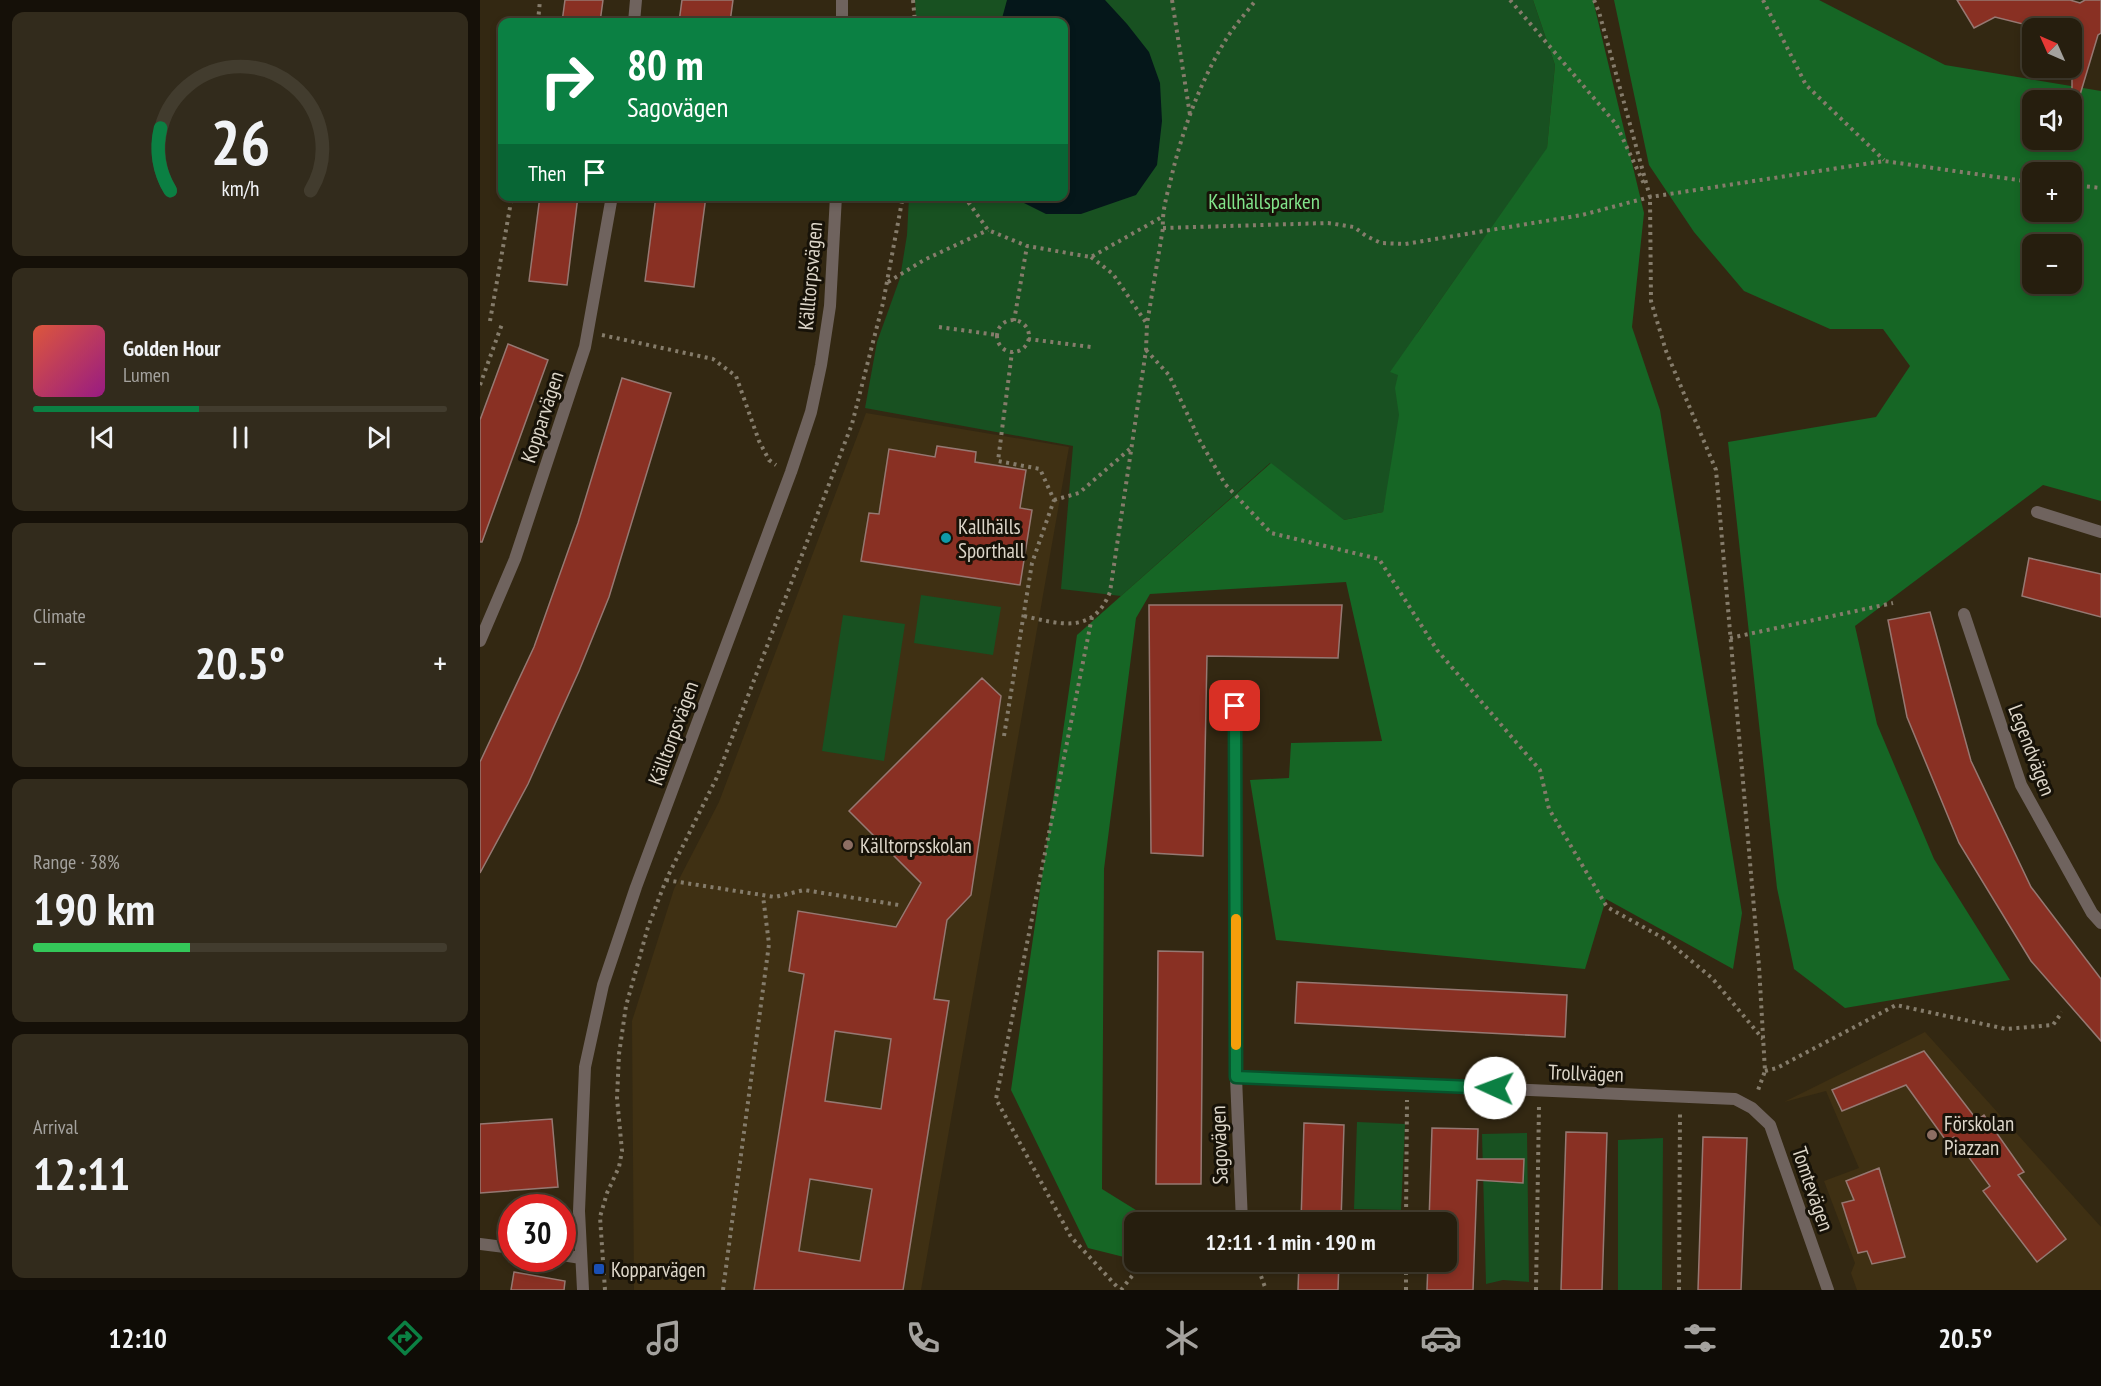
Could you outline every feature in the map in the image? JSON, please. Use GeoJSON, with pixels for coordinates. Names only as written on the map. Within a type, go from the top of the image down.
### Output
{"type":"FeatureCollection","features":[{"type":"Feature","properties":{"kind":"street"},"geometry":{"type":"LineString","coordinates":[[634,18],[636,0]]}},
{"type":"Feature","properties":{"kind":"street"},"geometry":{"type":"LineString","coordinates":[[842,0],[842,18]]}},
{"type":"Feature","properties":{"kind":"street","name":"Kopparvägen"},"geometry":{"type":"LineString","coordinates":[[480,641],[515,559],[589,332],[611,201]]}},
{"type":"Feature","properties":{"kind":"street","name":"Källtorpsvägen"},"geometry":{"type":"LineString","coordinates":[[583,1290],[579,1211],[585,1067],[603,986],[636,887],[812,412],[830,306],[836,201]]}},
{"type":"Feature","properties":{"kind":"street"},"geometry":{"type":"LineString","coordinates":[[2037,512],[2101,532]]}},
{"type":"Feature","properties":{"kind":"street","name":"Legendvägen"},"geometry":{"type":"LineString","coordinates":[[1964,614],[2021,785],[2092,913],[2101,923]]}},
{"type":"Feature","properties":{"kind":"street","name":"Sagovägen"},"geometry":{"type":"LineString","coordinates":[[1235,706],[1236,1077],[1242,1212]]}},
{"type":"Feature","properties":{"kind":"street","name":"Trollvägen"},"geometry":{"type":"LineString","coordinates":[[1236,1077],[1733,1099],[1752,1108]]}},
{"type":"Feature","properties":{"kind":"street","name":"Tomtevägen"},"geometry":{"type":"LineString","coordinates":[[1752,1108],[1770,1125],[1828,1290]]}},
{"type":"Feature","properties":{"kind":"street"},"geometry":{"type":"LineString","coordinates":[[480,1244],[498,1246]]}},
{"type":"Feature","properties":{"kind":"street"},"geometry":{"type":"LineString","coordinates":[[576,1257],[581,1258]]}},
{"type":"Feature","properties":{"kind":"path"},"geometry":{"type":"LineString","coordinates":[[538,18],[540,0]]}},
{"type":"Feature","properties":{"kind":"path"},"geometry":{"type":"LineString","coordinates":[[913,0],[915,18]]}},
{"type":"Feature","properties":{"kind":"path"},"geometry":{"type":"LineString","coordinates":[[1172,0],[1190,115]]}},
{"type":"Feature","properties":{"kind":"path"},"geometry":{"type":"LineString","coordinates":[[1024,616],[1060,624],[1079,624],[1098,614],[1105,605],[1110,592],[1146,350],[1147,324],[1163,228],[1162,216],[1174,163],[1204,81],[1226,40],[1256,0]]}},
{"type":"Feature","properties":{"kind":"path"},"geometry":{"type":"LineString","coordinates":[[1510,0],[1616,124],[1650,197]]}},
{"type":"Feature","properties":{"kind":"path"},"geometry":{"type":"LineString","coordinates":[[1594,0],[1650,197],[1651,302],[1666,351],[1716,470],[1759,966],[1765,1071],[1752,1108]]}},
{"type":"Feature","properties":{"kind":"path"},"geometry":{"type":"LineString","coordinates":[[1763,0],[1806,85],[1884,161]]}},
{"type":"Feature","properties":{"kind":"path"},"geometry":{"type":"LineString","coordinates":[[1163,228],[1328,223],[1354,227],[1381,243],[1405,244],[1582,215],[1650,197],[1884,161],[2022,181]]}},
{"type":"Feature","properties":{"kind":"path"},"geometry":{"type":"LineString","coordinates":[[2082,186],[2101,188]]}},
{"type":"Feature","properties":{"kind":"path"},"geometry":{"type":"LineString","coordinates":[[490,321],[511,201]]}},
{"type":"Feature","properties":{"kind":"path"},"geometry":{"type":"LineString","coordinates":[[605,1290],[600,1217],[619,1167],[622,1150],[617,1098],[618,1054],[626,1006],[648,927],[666,880],[717,777],[852,424],[887,282],[902,201]]}},
{"type":"Feature","properties":{"kind":"path"},"geometry":{"type":"LineString","coordinates":[[968,201],[988,230],[1027,246],[1091,257],[1113,274],[1147,324]]}},
{"type":"Feature","properties":{"kind":"path"},"geometry":{"type":"LineString","coordinates":[[1091,257],[1162,216]]}},
{"type":"Feature","properties":{"kind":"path"},"geometry":{"type":"LineString","coordinates":[[887,282],[944,250],[988,230]]}},
{"type":"Feature","properties":{"kind":"path"},"geometry":{"type":"LineString","coordinates":[[1014,321],[1027,246]]}},
{"type":"Feature","properties":{"kind":"path"},"geometry":{"type":"LineString","coordinates":[[1014,321],[1027,329],[1028,339],[1023,348],[1012,352],[1000,346],[997,335],[1004,324],[1014,321]]}},
{"type":"Feature","properties":{"kind":"path"},"geometry":{"type":"LineString","coordinates":[[480,385],[502,324]]}},
{"type":"Feature","properties":{"kind":"path"},"geometry":{"type":"LineString","coordinates":[[939,327],[997,335]]}},
{"type":"Feature","properties":{"kind":"path"},"geometry":{"type":"LineString","coordinates":[[589,332],[713,359],[736,376],[759,441],[769,460],[779,467]]}},
{"type":"Feature","properties":{"kind":"path"},"geometry":{"type":"LineString","coordinates":[[1028,339],[1091,347]]}},
{"type":"Feature","properties":{"kind":"path"},"geometry":{"type":"LineString","coordinates":[[1146,350],[1169,375],[1200,441],[1225,484],[1271,533],[1379,559],[1437,650],[1540,770],[1549,809],[1607,907],[1665,939],[1712,978],[1763,1039]]}},
{"type":"Feature","properties":{"kind":"path"},"geometry":{"type":"LineString","coordinates":[[1004,736],[1032,563],[1054,500],[1040,469],[998,461],[1012,352]]}},
{"type":"Feature","properties":{"kind":"path"},"geometry":{"type":"LineString","coordinates":[[1054,500],[1079,493],[1132,447]]}},
{"type":"Feature","properties":{"kind":"path"},"geometry":{"type":"LineString","coordinates":[[1730,638],[1893,603]]}},
{"type":"Feature","properties":{"kind":"path"},"geometry":{"type":"LineString","coordinates":[[1092,617],[996,1099],[1071,1237],[1121,1290],[1135,1272]]}},
{"type":"Feature","properties":{"kind":"path"},"geometry":{"type":"LineString","coordinates":[[666,880],[763,896],[775,897],[804,890],[899,905]]}},
{"type":"Feature","properties":{"kind":"path"},"geometry":{"type":"LineString","coordinates":[[723,1290],[769,944],[763,896]]}},
{"type":"Feature","properties":{"kind":"path"},"geometry":{"type":"LineString","coordinates":[[1765,1071],[1777,1068],[1896,1005],[2006,1029],[2053,1025],[2062,1012]]}},
{"type":"Feature","properties":{"kind":"path"},"geometry":{"type":"LineString","coordinates":[[1406,1212],[1407,1085]]}},
{"type":"Feature","properties":{"kind":"path"},"geometry":{"type":"LineString","coordinates":[[1536,1290],[1539,1090]]}},
{"type":"Feature","properties":{"kind":"path"},"geometry":{"type":"LineString","coordinates":[[1679,1290],[1680,1096]]}},
{"type":"Feature","properties":{"kind":"path"},"geometry":{"type":"LineString","coordinates":[[1260,1272],[1266,1290]]}},
{"type":"Feature","properties":{"kind":"path"},"geometry":{"type":"LineString","coordinates":[[1406,1272],[1406,1290]]}},
{"type":"Feature","properties":{"kind":"shaded area"},"geometry":{"type":"Polygon","coordinates":[[[1007,0],[1105,0],[1149,52],[1160,83],[1162,121],[1157,165],[1136,195],[1081,214],[1046,214],[1020,201],[1068,201],[1068,18],[1002,18],[1007,0]]]}},
{"type":"Feature","properties":{"kind":"shaded area","name":"Källtorpsskolan"},"geometry":{"type":"Polygon","coordinates":[[[866,413],[1069,447],[921,1290],[634,1290],[632,1021],[674,889],[719,802],[866,413]]]}},
{"type":"Feature","properties":{"kind":"shaded area","name":"Förskolan Piazzan"},"geometry":{"type":"Polygon","coordinates":[[[1925,1032],[2101,1227],[2101,1290],[1857,1290],[1851,1273],[1855,1263],[1824,1181],[1859,1168],[1826,1091],[1784,1102],[1925,1032]]]}},
{"type":"Feature","properties":{"kind":"green space","name":"Kallhällsparken"},"geometry":{"type":"Polygon","coordinates":[[[915,0],[1533,0],[1555,65],[1547,149],[1418,332],[1398,375],[1402,416],[1383,512],[1339,521],[1270,463],[1121,596],[1061,589],[1073,446],[865,408],[877,342],[900,278],[907,235],[909,201],[1068,201],[1068,18],[916,18],[915,0]]]}},
{"type":"Feature","properties":{"kind":"green space"},"geometry":{"type":"Polygon","coordinates":[[[1533,0],[1593,0],[1644,213],[1632,327],[1660,410],[1742,913],[1733,969],[1606,899],[1585,969],[1276,940],[1250,780],[1289,778],[1291,743],[1382,741],[1346,582],[1150,594],[1136,618],[1104,869],[1102,1189],[1139,1212],[1124,1212],[1124,1257],[1088,1248],[1011,1090],[1077,635],[1271,463],[1344,520],[1383,512],[1399,415],[1395,388],[1398,375],[1390,372],[1547,148],[1555,65],[1533,0]]]}},
{"type":"Feature","properties":{"kind":"green space"},"geometry":{"type":"Polygon","coordinates":[[[1614,0],[1819,0],[1945,65],[2101,91],[2101,501],[2043,485],[1855,626],[1877,724],[1934,859],[2010,980],[1845,1008],[1794,969],[1777,888],[1728,442],[1876,417],[1910,366],[1883,329],[1830,329],[1744,291],[1694,232],[1649,165],[1614,0]]]}},
{"type":"Feature","properties":{"kind":"green space"},"geometry":{"type":"Polygon","coordinates":[[[921,595],[1001,607],[993,655],[914,643],[921,595]]]}},
{"type":"Feature","properties":{"kind":"green space"},"geometry":{"type":"Polygon","coordinates":[[[843,615],[905,624],[884,761],[822,751],[843,615]]]}},
{"type":"Feature","properties":{"kind":"green space"},"geometry":{"type":"Polygon","coordinates":[[[1357,1122],[1405,1124],[1401,1210],[1354,1209],[1357,1122]]]}},
{"type":"Feature","properties":{"kind":"green space"},"geometry":{"type":"Polygon","coordinates":[[[1527,1133],[1529,1282],[1503,1280],[1486,1284],[1482,1134],[1527,1133]]]}},
{"type":"Feature","properties":{"kind":"green space"},"geometry":{"type":"Polygon","coordinates":[[[1663,1138],[1662,1290],[1618,1290],[1618,1140],[1663,1138]]]}},
{"type":"Feature","properties":{"kind":"building"},"geometry":{"type":"Polygon","coordinates":[[[565,0],[603,0],[601,18],[563,18],[565,0]]]}},
{"type":"Feature","properties":{"kind":"building"},"geometry":{"type":"Polygon","coordinates":[[[682,0],[733,0],[731,18],[680,18],[682,0]]]}},
{"type":"Feature","properties":{"kind":"building"},"geometry":{"type":"Polygon","coordinates":[[[1957,0],[2070,0],[2080,3],[2085,0],[2101,0],[2101,33],[2098,35],[2081,90],[2072,90],[2072,78],[2082,78],[2082,18],[2022,18],[2022,24],[1995,17],[1974,28],[1957,0]]]}},
{"type":"Feature","properties":{"kind":"building"},"geometry":{"type":"Polygon","coordinates":[[[539,201],[577,201],[567,285],[529,281],[539,201]]]}},
{"type":"Feature","properties":{"kind":"building"},"geometry":{"type":"Polygon","coordinates":[[[655,201],[705,201],[694,287],[645,281],[655,201]]]}},
{"type":"Feature","properties":{"kind":"building"},"geometry":{"type":"Polygon","coordinates":[[[508,344],[548,360],[482,542],[480,542],[480,420],[508,344]]]}},
{"type":"Feature","properties":{"kind":"building"},"geometry":{"type":"Polygon","coordinates":[[[622,378],[671,393],[609,597],[579,671],[528,784],[480,873],[480,762],[534,647],[578,523],[622,378]]]}},
{"type":"Feature","properties":{"kind":"building","name":"Kallhälls Sporthall"},"geometry":{"type":"Polygon","coordinates":[[[937,446],[976,452],[975,462],[1026,470],[1020,508],[1032,510],[1020,585],[861,561],[869,513],[879,514],[889,449],[935,457],[937,446]]]}},
{"type":"Feature","properties":{"kind":"building"},"geometry":{"type":"Polygon","coordinates":[[[2029,558],[2101,574],[2101,617],[2022,596],[2029,558]]]}},
{"type":"Feature","properties":{"kind":"building"},"geometry":{"type":"Polygon","coordinates":[[[1149,605],[1342,605],[1338,658],[1207,656],[1203,856],[1151,853],[1149,605]]]}},
{"type":"Feature","properties":{"kind":"building"},"geometry":{"type":"Polygon","coordinates":[[[1930,612],[1971,761],[2031,887],[2101,979],[2101,1041],[2031,961],[1959,843],[1907,717],[1888,620],[1930,612]]]}},
{"type":"Feature","properties":{"kind":"building"},"geometry":{"type":"Polygon","coordinates":[[[982,678],[1001,696],[971,895],[947,920],[934,999],[949,1001],[903,1290],[754,1290],[804,974],[789,971],[798,911],[896,927],[921,883],[849,811],[982,678]],[[835,1031],[825,1101],[881,1109],[891,1039],[835,1031]],[[810,1179],[799,1251],[860,1261],[872,1189],[810,1179]]]}},
{"type":"Feature","properties":{"kind":"building"},"geometry":{"type":"Polygon","coordinates":[[[1158,951],[1203,952],[1201,1184],[1156,1184],[1158,951]]]}},
{"type":"Feature","properties":{"kind":"building"},"geometry":{"type":"Polygon","coordinates":[[[1297,982],[1567,995],[1565,1037],[1295,1023],[1297,982]]]}},
{"type":"Feature","properties":{"kind":"building"},"geometry":{"type":"Polygon","coordinates":[[[1924,1051],[1977,1120],[1984,1115],[2024,1172],[2018,1175],[2066,1239],[2037,1262],[1983,1191],[1990,1186],[1954,1137],[1947,1142],[1906,1085],[1842,1111],[1832,1090],[1924,1051]]]}},
{"type":"Feature","properties":{"kind":"building"},"geometry":{"type":"Polygon","coordinates":[[[552,1119],[558,1187],[480,1193],[480,1124],[552,1119]]]}},
{"type":"Feature","properties":{"kind":"building"},"geometry":{"type":"Polygon","coordinates":[[[1304,1123],[1344,1125],[1341,1212],[1301,1212],[1304,1123]]]}},
{"type":"Feature","properties":{"kind":"building"},"geometry":{"type":"Polygon","coordinates":[[[1432,1128],[1478,1129],[1477,1159],[1524,1159],[1523,1183],[1477,1180],[1473,1290],[1427,1290],[1428,1272],[1457,1272],[1457,1212],[1429,1212],[1432,1128]]]}},
{"type":"Feature","properties":{"kind":"building"},"geometry":{"type":"Polygon","coordinates":[[[1566,1132],[1607,1133],[1602,1290],[1561,1290],[1566,1132]]]}},
{"type":"Feature","properties":{"kind":"building"},"geometry":{"type":"Polygon","coordinates":[[[1703,1137],[1747,1138],[1741,1290],[1698,1290],[1703,1137]]]}},
{"type":"Feature","properties":{"kind":"building"},"geometry":{"type":"Polygon","coordinates":[[[1879,1168],[1905,1257],[1872,1264],[1867,1251],[1858,1253],[1842,1203],[1854,1200],[1846,1181],[1879,1168]]]}},
{"type":"Feature","properties":{"kind":"building"},"geometry":{"type":"Polygon","coordinates":[[[514,1272],[565,1281],[564,1290],[511,1290],[514,1272]]]}},
{"type":"Feature","properties":{"kind":"building"},"geometry":{"type":"Polygon","coordinates":[[[1299,1272],[1339,1272],[1338,1290],[1298,1290],[1299,1272]]]}},
{"type":"Feature","properties":{"kind":"slow traffic"},"geometry":{"type":"LineString","coordinates":[[1236,919],[1236,1045]]}},
{"type":"Feature","properties":{"kind":"place","name":"Kallhälls Sporthall"},"geometry":{"type":"Point","coordinates":[946,538]}},
{"type":"Feature","properties":{"kind":"place","name":"Källtorpsskolan"},"geometry":{"type":"Point","coordinates":[848,845]}},
{"type":"Feature","properties":{"kind":"place","name":"Förskolan Piazzan"},"geometry":{"type":"Point","coordinates":[1932,1135]}},
{"type":"Feature","properties":{"kind":"place","name":"Kopparvägen"},"geometry":{"type":"Point","coordinates":[599,1269]}},
{"type":"Feature","properties":{"kind":"route"},"geometry":{"type":"LineString","coordinates":[[1235,706],[1236,1077],[1495,1088]]}}]}
